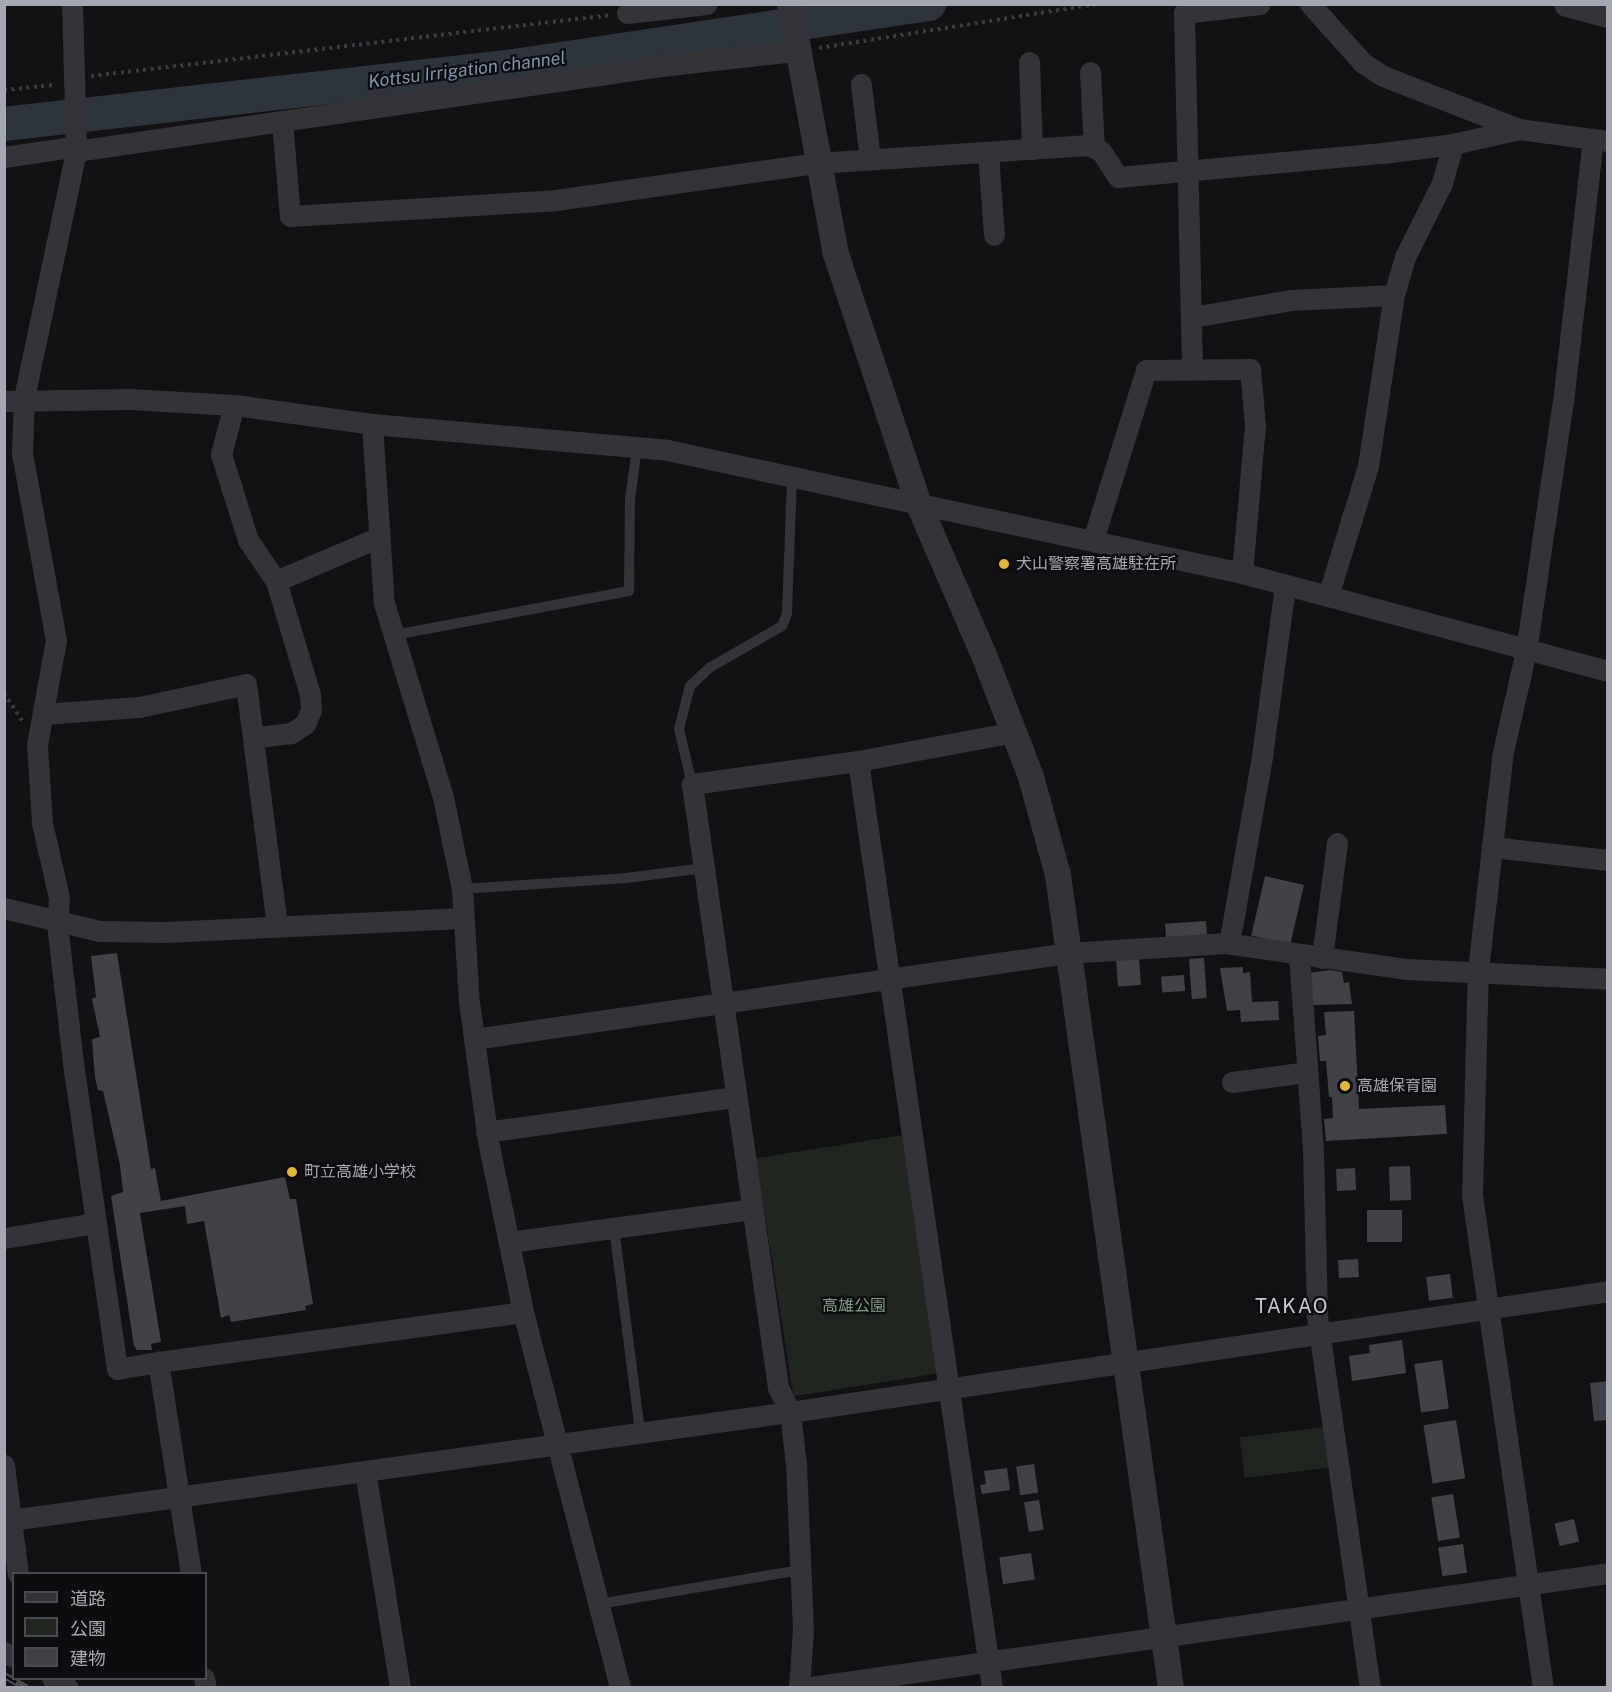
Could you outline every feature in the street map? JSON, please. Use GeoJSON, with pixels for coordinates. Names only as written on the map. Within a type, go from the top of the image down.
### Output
{"type":"FeatureCollection","features":[{"type":"Feature","properties":{"kind":"street"},"geometry":{"type":"LineString","coordinates":[[72,4],[76,142],[14,399],[56,640],[37,745],[42,823],[59,898],[57,924],[117,1369],[523,1312]]}},
{"type":"Feature","properties":{"kind":"street"},"geometry":{"type":"LineString","coordinates":[[627,13],[706,4]]}},
{"type":"Feature","properties":{"kind":"street"},"geometry":{"type":"LineString","coordinates":[[1192,367],[1190,170],[1184,13],[1259,4]]}},
{"type":"Feature","properties":{"kind":"street"},"geometry":{"type":"LineString","coordinates":[[1310,4],[1363,63],[1383,76],[1519,129],[1600,140],[1526,651],[1503,752],[1478,970],[1472,1195],[1543,1688]]}},
{"type":"Feature","properties":{"kind":"street"},"geometry":{"type":"LineString","coordinates":[[1567,4],[1608,15]]}},
{"type":"Feature","properties":{"kind":"street"},"geometry":{"type":"LineString","coordinates":[[790,6],[795,45],[836,254],[919,505],[1031,777],[1058,875],[1067,953],[1171,1688]]}},
{"type":"Feature","properties":{"kind":"street"},"geometry":{"type":"LineString","coordinates":[[4,157],[72,147],[76,142],[282,121],[795,45]]}},
{"type":"Feature","properties":{"kind":"street"},"geometry":{"type":"LineString","coordinates":[[1029,62],[1032,149]]}},
{"type":"Feature","properties":{"kind":"street"},"geometry":{"type":"LineString","coordinates":[[1090,72],[1094,148]]}},
{"type":"Feature","properties":{"kind":"street"},"geometry":{"type":"LineString","coordinates":[[861,84],[870,159]]}},
{"type":"Feature","properties":{"kind":"street"},"geometry":{"type":"LineString","coordinates":[[282,121],[290,216],[556,200],[817,163],[1088,145],[1094,148],[1118,177],[1453,144],[1519,129]]}},
{"type":"Feature","properties":{"kind":"street"},"geometry":{"type":"LineString","coordinates":[[1328,596],[1368,466],[1394,295],[1406,257],[1442,183],[1453,144]]}},
{"type":"Feature","properties":{"kind":"street"},"geometry":{"type":"LineString","coordinates":[[988,152],[994,235]]}},
{"type":"Feature","properties":{"kind":"street"},"geometry":{"type":"LineString","coordinates":[[1192,317],[1291,300],[1394,295]]}},
{"type":"Feature","properties":{"kind":"street"},"geometry":{"type":"LineString","coordinates":[[1093,540],[1146,370],[1192,367],[1250,369],[1255,425],[1242,573]]}},
{"type":"Feature","properties":{"kind":"street"},"geometry":{"type":"LineString","coordinates":[[14,399],[234,405],[372,423],[638,447],[792,475],[919,505],[1242,573],[1526,651],[1608,671]]}},
{"type":"Feature","properties":{"kind":"street"},"geometry":{"type":"LineString","coordinates":[[234,405],[222,454],[248,540],[276,580],[310,694],[311,710],[305,724],[291,733],[253,738]]}},
{"type":"Feature","properties":{"kind":"street"},"geometry":{"type":"LineString","coordinates":[[372,423],[384,603],[443,797],[462,889],[474,1039],[486,1132],[523,1312],[620,1688]]}},
{"type":"Feature","properties":{"kind":"street"},"geometry":{"type":"LineString","coordinates":[[276,580],[379,537]]}},
{"type":"Feature","properties":{"kind":"street"},"geometry":{"type":"LineString","coordinates":[[1229,944],[1231,912],[1262,756],[1285,585]]}},
{"type":"Feature","properties":{"kind":"street"},"geometry":{"type":"LineString","coordinates":[[43,714],[140,707],[246,684],[277,925]]}},
{"type":"Feature","properties":{"kind":"street"},"geometry":{"type":"LineString","coordinates":[[1014,732],[858,761],[692,784],[778,1387],[790,1412],[796,1466],[803,1630],[802,1688],[1163,1634],[1608,1572]]}},
{"type":"Feature","properties":{"kind":"street"},"geometry":{"type":"LineString","coordinates":[[858,761],[992,1688]]}},
{"type":"Feature","properties":{"kind":"street"},"geometry":{"type":"LineString","coordinates":[[1322,958],[1337,843]]}},
{"type":"Feature","properties":{"kind":"street"},"geometry":{"type":"LineString","coordinates":[[1492,847],[1608,861]]}},
{"type":"Feature","properties":{"kind":"street"},"geometry":{"type":"LineString","coordinates":[[4,908],[31,911],[57,924],[99,931],[165,932],[463,918]]}},
{"type":"Feature","properties":{"kind":"street"},"geometry":{"type":"LineString","coordinates":[[474,1039],[722,1000],[1067,953],[1229,944],[1407,969],[1478,970],[1608,979]]}},
{"type":"Feature","properties":{"kind":"street"},"geometry":{"type":"LineString","coordinates":[[1299,955],[1320,1333],[1370,1688]]}},
{"type":"Feature","properties":{"kind":"street"},"geometry":{"type":"LineString","coordinates":[[1232,1082],[1307,1072]]}},
{"type":"Feature","properties":{"kind":"street"},"geometry":{"type":"LineString","coordinates":[[486,1132],[736,1097]]}},
{"type":"Feature","properties":{"kind":"street"},"geometry":{"type":"LineString","coordinates":[[509,1242],[752,1209]]}},
{"type":"Feature","properties":{"kind":"street"},"geometry":{"type":"LineString","coordinates":[[4,1238],[96,1223]]}},
{"type":"Feature","properties":{"kind":"street"},"geometry":{"type":"LineString","coordinates":[[9,1520],[365,1471],[558,1441],[790,1412],[1126,1360],[1608,1292]]}},
{"type":"Feature","properties":{"kind":"street"},"geometry":{"type":"LineString","coordinates":[[158,1362],[191,1572]]}},
{"type":"Feature","properties":{"kind":"street"},"geometry":{"type":"LineString","coordinates":[[4,1465],[9,1520],[18,1572]]}},
{"type":"Feature","properties":{"kind":"street"},"geometry":{"type":"LineString","coordinates":[[365,1471],[400,1688]]}},
{"type":"Feature","properties":{"kind":"street"},"geometry":{"type":"LineString","coordinates":[[55,1680],[68,1688]]}},
{"type":"Feature","properties":{"kind":"lane"},"geometry":{"type":"LineString","coordinates":[[394,635],[629,591],[630,499],[638,447]]}},
{"type":"Feature","properties":{"kind":"lane"},"geometry":{"type":"LineString","coordinates":[[692,784],[679,729],[690,686],[709,668],[782,626],[787,614],[792,475]]}},
{"type":"Feature","properties":{"kind":"lane"},"geometry":{"type":"LineString","coordinates":[[462,889],[626,878],[704,868]]}},
{"type":"Feature","properties":{"kind":"lane"},"geometry":{"type":"LineString","coordinates":[[614,1228],[640,1431]]}},
{"type":"Feature","properties":{"kind":"lane"},"geometry":{"type":"LineString","coordinates":[[599,1604],[800,1570]]}},
{"type":"Feature","properties":{"kind":"path"},"geometry":{"type":"LineString","coordinates":[[795,45],[1097,4]]}},
{"type":"Feature","properties":{"kind":"path"},"geometry":{"type":"LineString","coordinates":[[4,90],[73,84],[627,13]]}},
{"type":"Feature","properties":{"kind":"green space","name":"高雄公園"},"geometry":{"type":"Polygon","coordinates":[[[903,1135],[941,1373],[794,1396],[756,1158],[903,1135]]]}},
{"type":"Feature","properties":{"kind":"green space"},"geometry":{"type":"Polygon","coordinates":[[[1324,1427],[1329,1468],[1245,1478],[1240,1437],[1324,1427]]]}},
{"type":"Feature","properties":{"kind":"building"},"geometry":{"type":"Polygon","coordinates":[[[1265,876],[1304,885],[1290,944],[1251,935],[1265,876]]]}},
{"type":"Feature","properties":{"kind":"building"},"geometry":{"type":"Polygon","coordinates":[[[1206,921],[1207,936],[1166,939],[1165,924],[1206,921]]]}},
{"type":"Feature","properties":{"kind":"building"},"geometry":{"type":"Polygon","coordinates":[[[117,953],[151,1169],[155,1168],[161,1201],[285,1177],[290,1199],[296,1199],[313,1304],[305,1306],[306,1310],[231,1322],[229,1315],[221,1318],[204,1221],[187,1224],[185,1206],[140,1213],[161,1342],[151,1344],[152,1350],[137,1350],[134,1346],[111,1196],[123,1192],[120,1165],[103,1091],[98,1090],[95,1078],[92,1039],[100,1037],[92,999],[96,997],[91,956],[117,953]]]}},
{"type":"Feature","properties":{"kind":"building"},"geometry":{"type":"Polygon","coordinates":[[[1139,958],[1141,985],[1118,987],[1116,960],[1139,958]]]}},
{"type":"Feature","properties":{"kind":"building"},"geometry":{"type":"Polygon","coordinates":[[[1204,958],[1207,998],[1192,999],[1189,959],[1204,958]]]}},
{"type":"Feature","properties":{"kind":"building"},"geometry":{"type":"Polygon","coordinates":[[[1243,967],[1243,973],[1250,972],[1252,1002],[1278,1001],[1279,1020],[1241,1022],[1240,1010],[1227,1011],[1220,968],[1243,967]]]}},
{"type":"Feature","properties":{"kind":"building"},"geometry":{"type":"Polygon","coordinates":[[[1330,970],[1342,972],[1344,983],[1349,982],[1352,1004],[1312,1005],[1308,973],[1330,970]]]}},
{"type":"Feature","properties":{"kind":"building"},"geometry":{"type":"Polygon","coordinates":[[[1184,975],[1185,991],[1162,993],[1161,977],[1184,975]]]}},
{"type":"Feature","properties":{"kind":"building"},"geometry":{"type":"Polygon","coordinates":[[[1354,1011],[1359,1109],[1445,1105],[1447,1134],[1326,1141],[1324,1119],[1333,1118],[1332,1097],[1329,1097],[1326,1061],[1320,1061],[1318,1036],[1326,1035],[1324,1012],[1354,1011]]]}},
{"type":"Feature","properties":{"kind":"building"},"geometry":{"type":"Polygon","coordinates":[[[1410,1166],[1411,1200],[1390,1201],[1389,1167],[1410,1166]]]}},
{"type":"Feature","properties":{"kind":"building"},"geometry":{"type":"Polygon","coordinates":[[[1355,1168],[1356,1190],[1337,1191],[1336,1169],[1355,1168]]]}},
{"type":"Feature","properties":{"kind":"building"},"geometry":{"type":"Polygon","coordinates":[[[1367,1210],[1402,1210],[1402,1242],[1367,1242],[1367,1210]]]}},
{"type":"Feature","properties":{"kind":"building"},"geometry":{"type":"Polygon","coordinates":[[[1358,1259],[1359,1277],[1339,1278],[1338,1260],[1358,1259]]]}},
{"type":"Feature","properties":{"kind":"building"},"geometry":{"type":"Polygon","coordinates":[[[1450,1274],[1453,1298],[1429,1301],[1426,1277],[1450,1274]]]}},
{"type":"Feature","properties":{"kind":"building"},"geometry":{"type":"Polygon","coordinates":[[[1402,1340],[1406,1373],[1352,1381],[1349,1356],[1370,1353],[1369,1345],[1402,1340]]]}},
{"type":"Feature","properties":{"kind":"building"},"geometry":{"type":"Polygon","coordinates":[[[1442,1360],[1449,1409],[1421,1412],[1414,1364],[1442,1360]]]}},
{"type":"Feature","properties":{"kind":"building"},"geometry":{"type":"Polygon","coordinates":[[[1608,1381],[1608,1420],[1594,1421],[1590,1383],[1608,1381]]]}},
{"type":"Feature","properties":{"kind":"building"},"geometry":{"type":"Polygon","coordinates":[[[1456,1420],[1465,1478],[1433,1483],[1423,1425],[1456,1420]]]}},
{"type":"Feature","properties":{"kind":"building"},"geometry":{"type":"Polygon","coordinates":[[[1034,1464],[1038,1493],[1020,1495],[1016,1467],[1034,1464]]]}},
{"type":"Feature","properties":{"kind":"building"},"geometry":{"type":"Polygon","coordinates":[[[1007,1468],[1010,1490],[982,1494],[980,1485],[986,1484],[984,1471],[1007,1468]]]}},
{"type":"Feature","properties":{"kind":"building"},"geometry":{"type":"Polygon","coordinates":[[[1453,1494],[1460,1537],[1438,1541],[1431,1497],[1453,1494]]]}},
{"type":"Feature","properties":{"kind":"building"},"geometry":{"type":"Polygon","coordinates":[[[1039,1500],[1044,1530],[1029,1532],[1024,1502],[1039,1500]]]}},
{"type":"Feature","properties":{"kind":"building"},"geometry":{"type":"Polygon","coordinates":[[[1574,1519],[1579,1541],[1560,1546],[1555,1523],[1574,1519]]]}},
{"type":"Feature","properties":{"kind":"building"},"geometry":{"type":"Polygon","coordinates":[[[1463,1544],[1467,1573],[1442,1576],[1438,1547],[1463,1544]]]}},
{"type":"Feature","properties":{"kind":"building"},"geometry":{"type":"Polygon","coordinates":[[[1031,1553],[1035,1580],[1003,1584],[999,1557],[1031,1553]]]}},
{"type":"Feature","properties":{"kind":"waterway","name":"Kottsu Irrigation channel"},"geometry":{"type":"LineString","coordinates":[[4,124],[507,67],[929,4]]}},
{"type":"Feature","properties":{"kind":"railway"},"geometry":{"type":"LineString","coordinates":[[4,1675],[12,1680]]}},
{"type":"Feature","properties":{"kind":"railway"},"geometry":{"type":"LineString","coordinates":[[13,1680],[27,1688]]}},
{"type":"Feature","properties":{"kind":"place","name":"犬山警察署高雄駐在所"},"geometry":{"type":"Point","coordinates":[1004,564]}},
{"type":"Feature","properties":{"kind":"place","name":"高雄保育園"},"geometry":{"type":"Point","coordinates":[1345,1086]}},
{"type":"Feature","properties":{"kind":"place","name":"町立高雄小学校"},"geometry":{"type":"Point","coordinates":[292,1172]}},
{"type":"Feature","properties":{"kind":"district","name":"TAKAO"},"geometry":{"type":"Point","coordinates":[1292,1306]}}]}
